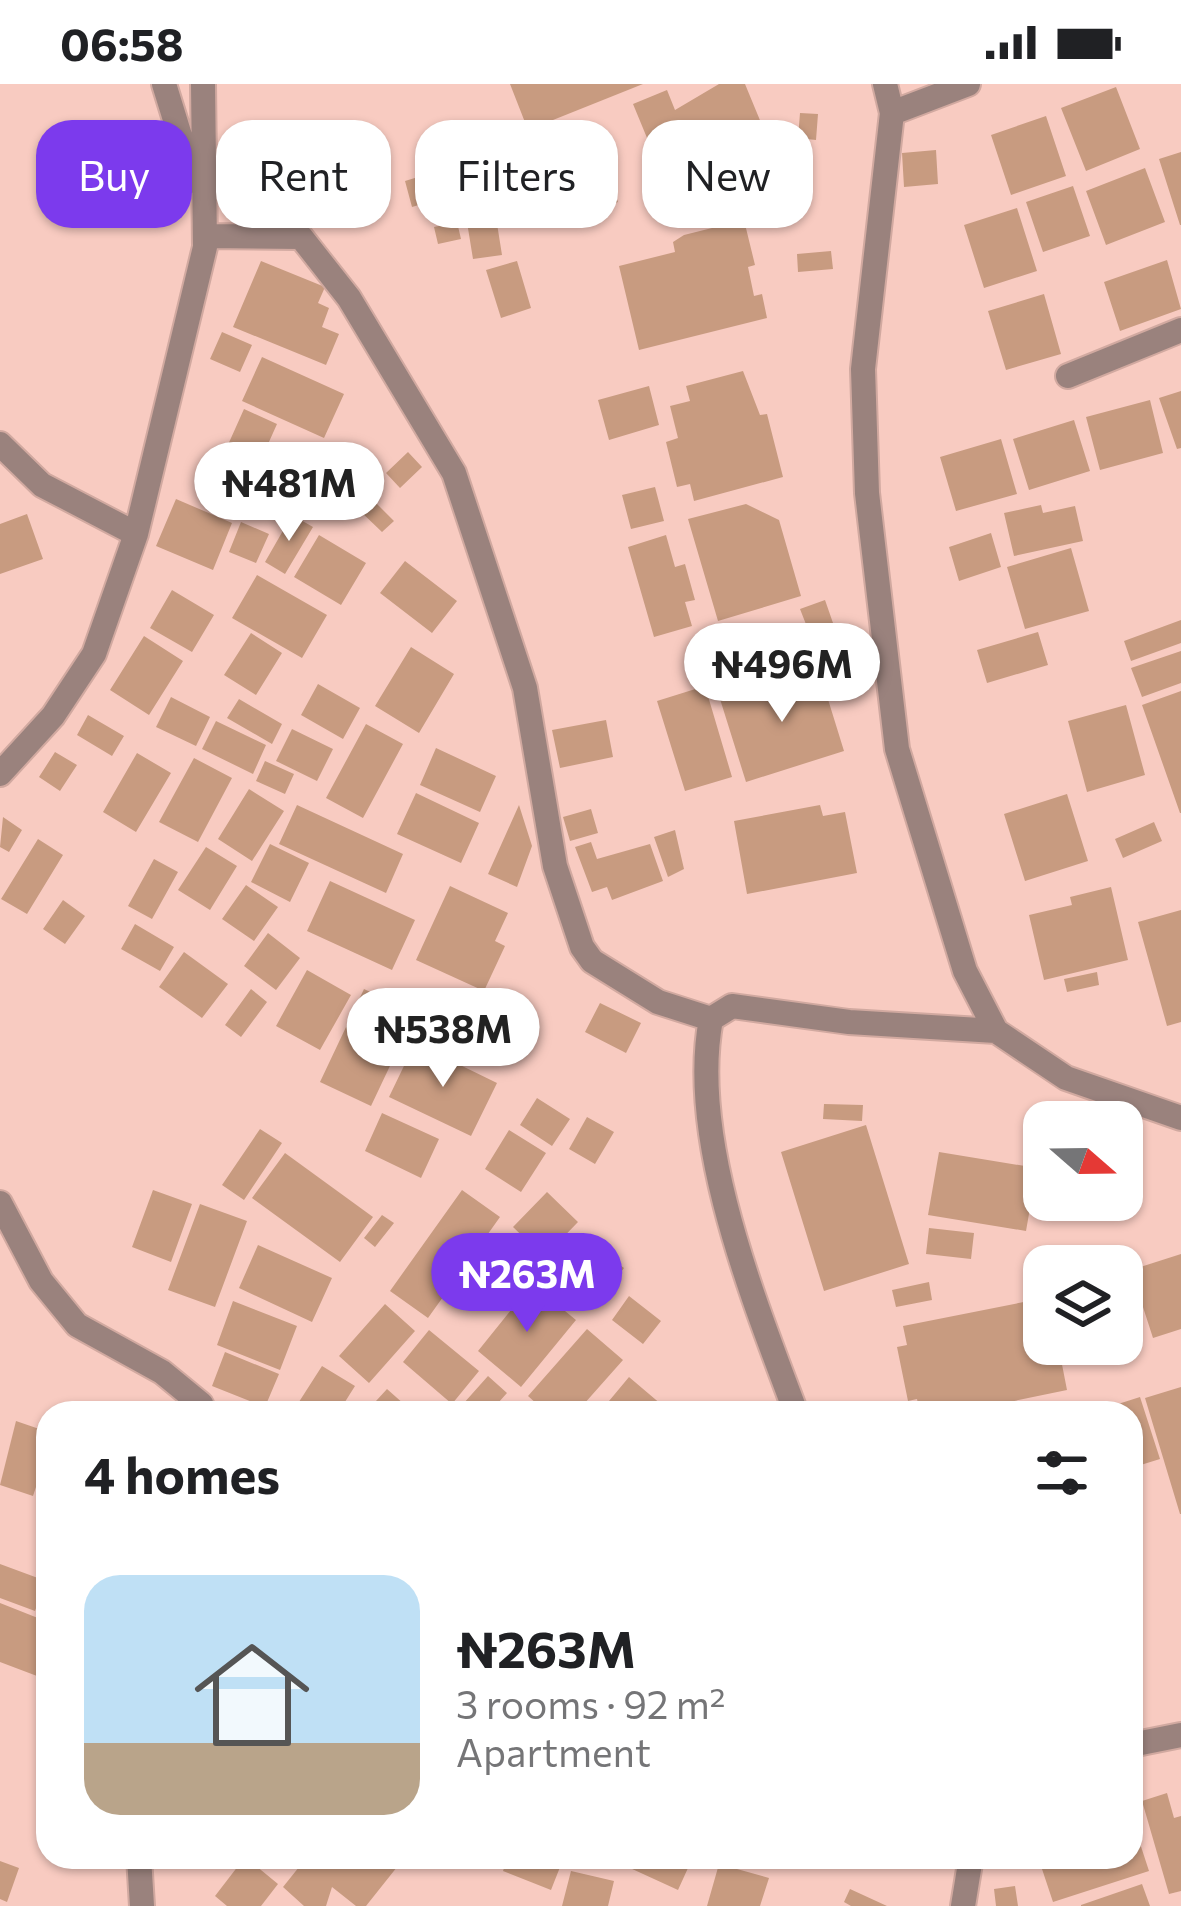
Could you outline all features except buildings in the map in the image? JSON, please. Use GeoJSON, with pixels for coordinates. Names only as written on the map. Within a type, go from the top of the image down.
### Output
{"type":"FeatureCollection","features":[{"type":"Feature","properties":{"kind":"street"},"geometry":{"type":"LineString","coordinates":[[0,774],[53,716],[94,654],[136,534],[206,236],[164,84]]}},
{"type":"Feature","properties":{"kind":"street"},"geometry":{"type":"LineString","coordinates":[[201,206],[203,84]]}},
{"type":"Feature","properties":{"kind":"street"},"geometry":{"type":"LineString","coordinates":[[885,84],[892,113],[862,369],[867,493],[897,749],[965,971],[996,1030],[1066,1078],[1181,1118]]}},
{"type":"Feature","properties":{"kind":"street"},"geometry":{"type":"LineString","coordinates":[[892,113],[968,84]]}},
{"type":"Feature","properties":{"kind":"street"},"geometry":{"type":"LineString","coordinates":[[206,236],[301,237],[349,298],[454,473],[525,688],[554,866],[582,946],[592,961],[658,1002],[711,1018],[732,1006],[849,1022],[996,1030]]}},
{"type":"Feature","properties":{"kind":"street"},"geometry":{"type":"LineString","coordinates":[[1068,376],[1181,330]]}},
{"type":"Feature","properties":{"kind":"street"},"geometry":{"type":"LineString","coordinates":[[0,444],[42,485],[136,534]]}},
{"type":"Feature","properties":{"kind":"street"},"geometry":{"type":"LineString","coordinates":[[0,736],[26,743]]}},
{"type":"Feature","properties":{"kind":"street"},"geometry":{"type":"LineString","coordinates":[[711,1018],[704,1055],[716,1148],[754,1299],[792,1401]]}},
{"type":"Feature","properties":{"kind":"street"},"geometry":{"type":"LineString","coordinates":[[0,1202],[40,1281],[77,1325],[108,1347],[162,1372],[196,1401]]}},
{"type":"Feature","properties":{"kind":"street"},"geometry":{"type":"LineString","coordinates":[[1143,1743],[1181,1735]]}},
{"type":"Feature","properties":{"kind":"street"},"geometry":{"type":"LineString","coordinates":[[140,1869],[142,1906]]}},
{"type":"Feature","properties":{"kind":"street"},"geometry":{"type":"LineString","coordinates":[[963,1906],[969,1869]]}}]}
